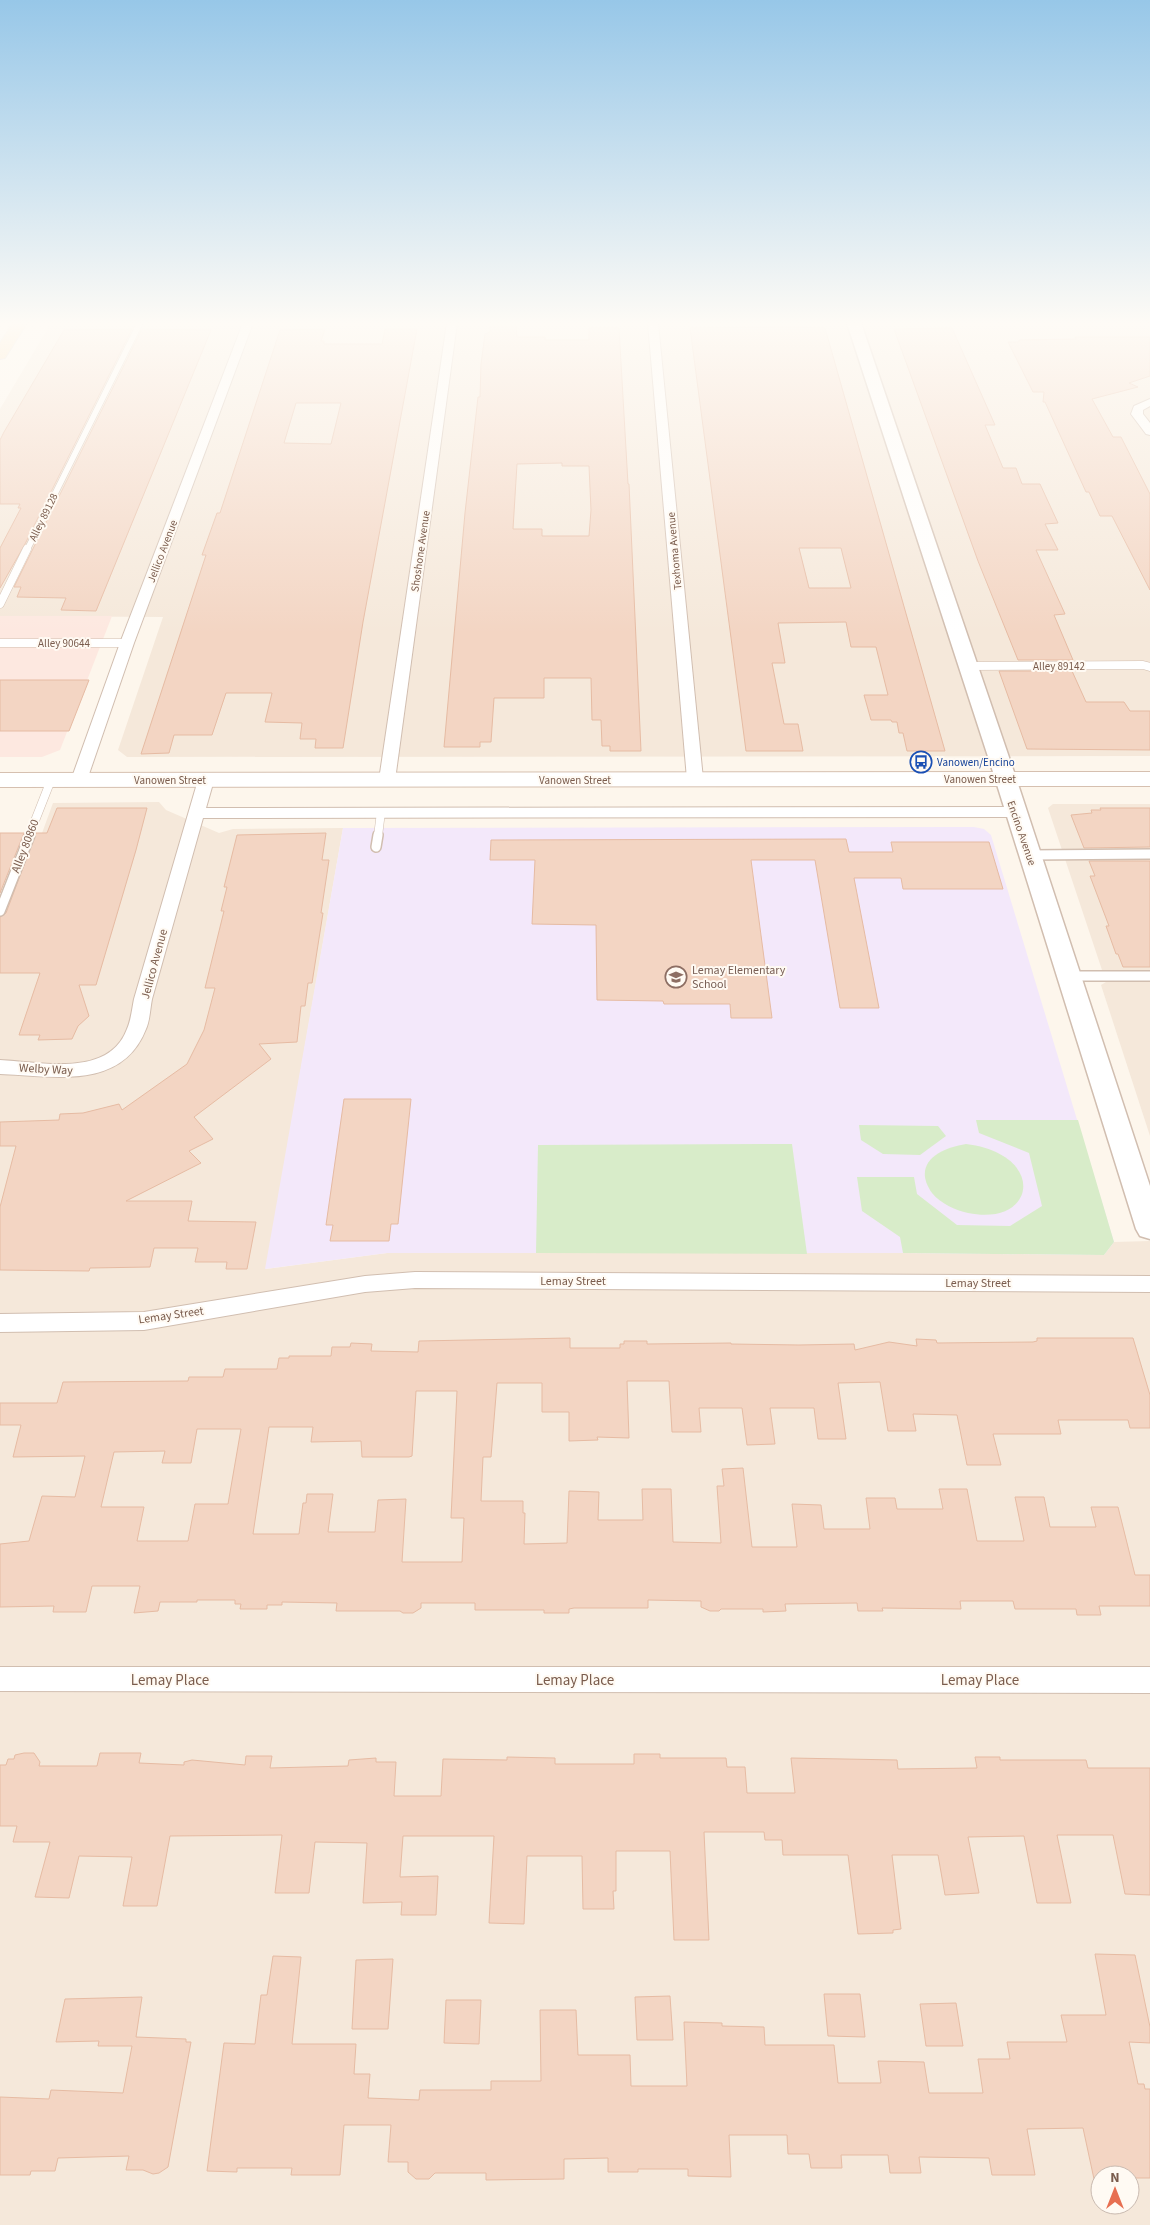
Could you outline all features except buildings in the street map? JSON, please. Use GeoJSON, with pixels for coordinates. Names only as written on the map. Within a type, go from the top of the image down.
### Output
{"type":"FeatureCollection","features":[{"type":"Feature","properties":{"kind":"main road","name":"Vanowen Street"},"geometry":{"type":"LineString","coordinates":[[0,780],[1150,779]]}},
{"type":"Feature","properties":{"kind":"street","name":"Jellico Avenue"},"geometry":{"type":"LineString","coordinates":[[79,780],[128,642],[209,427]]}},
{"type":"Feature","properties":{"kind":"street","name":"Shoshone Avenue"},"geometry":{"type":"LineString","coordinates":[[387,780],[437,427]]}},
{"type":"Feature","properties":{"kind":"street","name":"Texhoma Avenue"},"geometry":{"type":"LineString","coordinates":[[663,427],[695,780]]}},
{"type":"Feature","properties":{"kind":"street","name":"Encino Avenue"},"geometry":{"type":"LineString","coordinates":[[889,427],[1071,976],[1150,1229]]}},
{"type":"Feature","properties":{"kind":"street","name":"Jellico Avenue"},"geometry":{"type":"LineString","coordinates":[[119,1057],[135,1039],[142,1017],[143,999],[206,780]]}},
{"type":"Feature","properties":{"kind":"street"},"geometry":{"type":"LineString","coordinates":[[196,813],[1015,812]]}},
{"type":"Feature","properties":{"kind":"street","name":"Welby Way"},"geometry":{"type":"LineString","coordinates":[[0,1067],[45,1071],[77,1070],[102,1066],[119,1057]]}},
{"type":"Feature","properties":{"kind":"street","name":"Lemay Street"},"geometry":{"type":"LineString","coordinates":[[0,1323],[144,1320],[365,1284],[415,1280],[1150,1284]]}},
{"type":"Feature","properties":{"kind":"street","name":"Lemay Place"},"geometry":{"type":"LineString","coordinates":[[0,1680],[1150,1680]]}},
{"type":"Feature","properties":{"kind":"lane","name":"Alley 89128"},"geometry":{"type":"LineString","coordinates":[[0,604],[88,427]]}},
{"type":"Feature","properties":{"kind":"lane","name":"Alley 90644"},"geometry":{"type":"LineString","coordinates":[[0,642],[128,642]]}},
{"type":"Feature","properties":{"kind":"lane","name":"Alley 89142"},"geometry":{"type":"LineString","coordinates":[[968,666],[1143,665],[1150,667]]}},
{"type":"Feature","properties":{"kind":"lane","name":"Alley 80860"},"geometry":{"type":"LineString","coordinates":[[0,911],[51,780]]}},
{"type":"Feature","properties":{"kind":"lane"},"geometry":{"type":"LineString","coordinates":[[376,847],[381,812]]}},
{"type":"Feature","properties":{"kind":"lane"},"geometry":{"type":"LineString","coordinates":[[1030,855],[1150,854]]}},
{"type":"Feature","properties":{"kind":"lane"},"geometry":{"type":"LineString","coordinates":[[1071,976],[1150,976]]}},
{"type":"Feature","properties":{"kind":"shaded area"},"geometry":{"type":"Polygon","coordinates":[[[0,427],[1150,427],[1150,756],[127,757],[118,750],[163,617],[0,616],[0,427]]]}},
{"type":"Feature","properties":{"kind":"shaded area"},"geometry":{"type":"Polygon","coordinates":[[[0,616],[112,616],[60,750],[42,757],[0,757],[0,616]]]}},
{"type":"Feature","properties":{"kind":"shaded area"},"geometry":{"type":"Polygon","coordinates":[[[159,802],[166,810],[219,833],[233,829],[343,828],[266,1269],[387,1253],[1104,1255],[1114,1242],[1150,1241],[1150,2225],[0,2225],[0,948],[53,803],[159,802]]]}},
{"type":"Feature","properties":{"kind":"shaded area"},"geometry":{"type":"Polygon","coordinates":[[[1053,804],[1150,804],[1150,1136],[1101,985],[1106,982],[1048,808],[1053,804]]]}},
{"type":"Feature","properties":{"kind":"shaded area","name":"Lemay Elementary School"},"geometry":{"type":"Polygon","coordinates":[[[974,827],[984,829],[991,835],[1114,1242],[1104,1255],[387,1253],[265,1269],[343,828],[974,827]]]}},
{"type":"Feature","properties":{"kind":"green space"},"geometry":{"type":"Polygon","coordinates":[[[976,1120],[1078,1120],[1114,1242],[1104,1255],[903,1253],[900,1237],[862,1211],[857,1177],[914,1177],[917,1194],[957,1225],[1010,1226],[1042,1206],[1029,1153],[979,1133],[976,1120]]]}},
{"type":"Feature","properties":{"kind":"green space"},"geometry":{"type":"Polygon","coordinates":[[[859,1125],[938,1126],[946,1136],[920,1155],[883,1154],[861,1140],[859,1125]]]}},
{"type":"Feature","properties":{"kind":"green space"},"geometry":{"type":"Polygon","coordinates":[[[792,1144],[807,1254],[536,1253],[538,1145],[792,1144]]]}},
{"type":"Feature","properties":{"kind":"green space"},"geometry":{"type":"Polygon","coordinates":[[[966,1144],[992,1150],[1010,1161],[1020,1174],[1023,1188],[1019,1200],[1008,1210],[991,1214],[968,1213],[948,1206],[932,1193],[926,1182],[925,1173],[931,1159],[947,1149],[966,1144]]]}},
{"type":"Feature","properties":{"kind":"place","name":"Vanowen/Encino"},"geometry":{"type":"Point","coordinates":[921,762]}},
{"type":"Feature","properties":{"kind":"place","name":"Lemay Elementary School"},"geometry":{"type":"Point","coordinates":[676,977]}}]}
